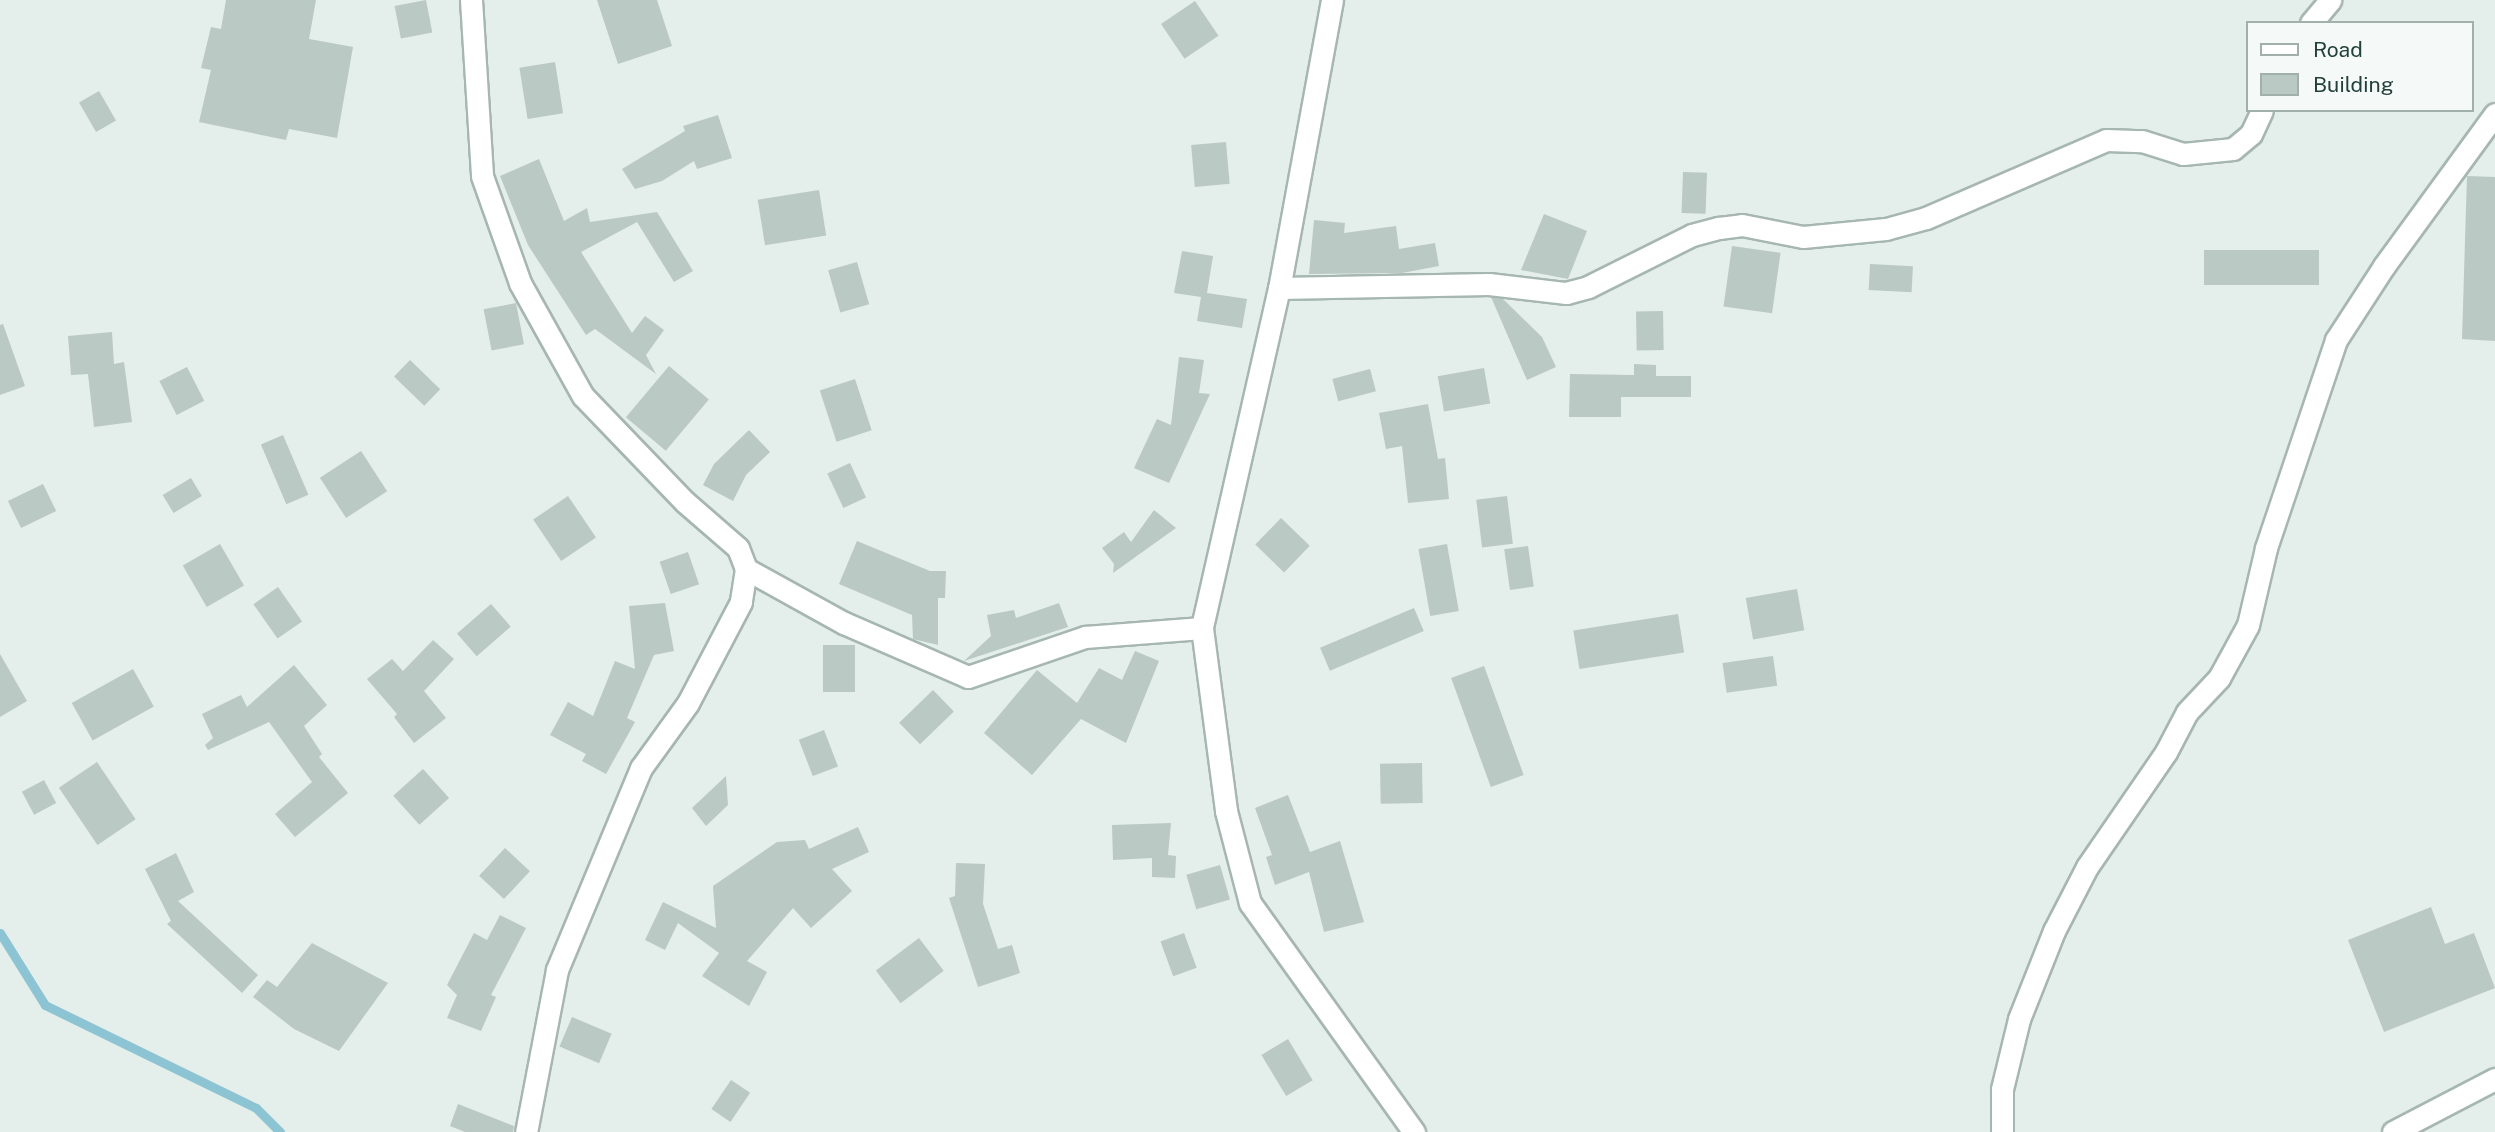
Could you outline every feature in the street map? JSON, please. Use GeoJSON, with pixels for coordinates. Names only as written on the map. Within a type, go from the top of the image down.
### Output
{"type":"FeatureCollection","features":[{"type":"Feature","properties":{"kind":"street"},"geometry":{"type":"LineString","coordinates":[[471,0],[482,176],[520,283],[583,396],[685,502],[738,548],[746,569],[741,602],[688,703],[642,768],[557,970],[526,1132]]}},
{"type":"Feature","properties":{"kind":"street"},"geometry":{"type":"LineString","coordinates":[[1332,0],[1279,288],[1202,628],[1226,811],[1250,903],[1414,1132]]}},
{"type":"Feature","properties":{"kind":"street"},"geometry":{"type":"LineString","coordinates":[[2313,21],[2330,0]]}},
{"type":"Feature","properties":{"kind":"street"},"geometry":{"type":"LineString","coordinates":[[1279,288],[1489,284],[1566,293],[1588,287],[1692,235],[1718,228],[1742,225],[1803,237],[1886,229],[1926,218],[2106,140],[2142,141],[2183,155],[2233,149],[2250,134],[2261,112]]}},
{"type":"Feature","properties":{"kind":"street"},"geometry":{"type":"LineString","coordinates":[[2002,1132],[2002,1089],[2019,1019],[2054,931],[2087,867],[2166,752],[2187,712],[2219,678],[2248,625],[2266,548],[2336,340],[2384,266],[2495,114]]}},
{"type":"Feature","properties":{"kind":"street"},"geometry":{"type":"LineString","coordinates":[[746,569],[844,623],[968,677],[1085,637],[1202,628]]}},
{"type":"Feature","properties":{"kind":"street"},"geometry":{"type":"LineString","coordinates":[[2393,1132],[2495,1079]]}},
{"type":"Feature","properties":{"kind":"building"},"geometry":{"type":"Polygon","coordinates":[[[226,0],[316,0],[309,39],[353,47],[337,138],[289,129],[286,140],[199,122],[211,70],[201,68],[211,27],[221,29],[226,0]]]}},
{"type":"Feature","properties":{"kind":"building"},"geometry":{"type":"Polygon","coordinates":[[[426,0],[432,32],[401,38],[395,6],[426,0]]]}},
{"type":"Feature","properties":{"kind":"building"},"geometry":{"type":"Polygon","coordinates":[[[597,0],[657,0],[672,46],[618,64],[597,0]]]}},
{"type":"Feature","properties":{"kind":"building"},"geometry":{"type":"Polygon","coordinates":[[[1195,1],[1218,36],[1184,59],[1161,24],[1195,1]]]}},
{"type":"Feature","properties":{"kind":"building"},"geometry":{"type":"Polygon","coordinates":[[[555,62],[563,113],[528,119],[519,68],[555,62]]]}},
{"type":"Feature","properties":{"kind":"building"},"geometry":{"type":"Polygon","coordinates":[[[99,91],[116,120],[96,132],[79,102],[99,91]]]}},
{"type":"Feature","properties":{"kind":"building"},"geometry":{"type":"Polygon","coordinates":[[[718,115],[732,158],[697,169],[694,161],[662,181],[635,189],[622,169],[685,131],[683,126],[718,115]]]}},
{"type":"Feature","properties":{"kind":"building"},"geometry":{"type":"Polygon","coordinates":[[[1226,142],[1230,184],[1195,187],[1191,145],[1226,142]]]}},
{"type":"Feature","properties":{"kind":"building"},"geometry":{"type":"Polygon","coordinates":[[[539,159],[564,221],[587,208],[590,222],[657,212],[693,271],[674,282],[637,222],[581,252],[632,333],[645,316],[664,330],[646,355],[656,374],[595,329],[586,335],[528,245],[500,176],[539,159]]]}},
{"type":"Feature","properties":{"kind":"building"},"geometry":{"type":"Polygon","coordinates":[[[1683,172],[1707,173],[1706,214],[1682,213],[1683,172]]]}},
{"type":"Feature","properties":{"kind":"building"},"geometry":{"type":"Polygon","coordinates":[[[2467,176],[2495,177],[2495,341],[2462,339],[2467,176]]]}},
{"type":"Feature","properties":{"kind":"building"},"geometry":{"type":"Polygon","coordinates":[[[819,190],[826,235],[765,245],[758,200],[819,190]]]}},
{"type":"Feature","properties":{"kind":"building"},"geometry":{"type":"Polygon","coordinates":[[[1544,214],[1587,231],[1568,279],[1521,270],[1544,214]]]}},
{"type":"Feature","properties":{"kind":"building"},"geometry":{"type":"Polygon","coordinates":[[[1314,220],[1345,223],[1344,233],[1396,226],[1399,249],[1435,243],[1439,266],[1402,273],[1309,274],[1314,220]]]}},
{"type":"Feature","properties":{"kind":"building"},"geometry":{"type":"Polygon","coordinates":[[[1732,246],[1781,253],[1772,313],[1724,306],[1732,246]]]}},
{"type":"Feature","properties":{"kind":"building"},"geometry":{"type":"Polygon","coordinates":[[[2204,250],[2319,250],[2319,285],[2204,285],[2204,250]]]}},
{"type":"Feature","properties":{"kind":"building"},"geometry":{"type":"Polygon","coordinates":[[[1182,251],[1213,256],[1207,293],[1247,299],[1242,328],[1197,321],[1201,297],[1174,293],[1182,251]]]}},
{"type":"Feature","properties":{"kind":"building"},"geometry":{"type":"Polygon","coordinates":[[[857,262],[869,304],[840,313],[828,270],[857,262]]]}},
{"type":"Feature","properties":{"kind":"building"},"geometry":{"type":"Polygon","coordinates":[[[1870,264],[1913,266],[1912,292],[1869,290],[1870,264]]]}},
{"type":"Feature","properties":{"kind":"building"},"geometry":{"type":"Polygon","coordinates":[[[1491,297],[1503,299],[1542,337],[1556,367],[1527,380],[1491,297]]]}},
{"type":"Feature","properties":{"kind":"building"},"geometry":{"type":"Polygon","coordinates":[[[516,303],[524,344],[492,351],[484,309],[516,303]]]}},
{"type":"Feature","properties":{"kind":"building"},"geometry":{"type":"Polygon","coordinates":[[[1636,311],[1663,311],[1664,350],[1637,350],[1636,311]]]}},
{"type":"Feature","properties":{"kind":"building"},"geometry":{"type":"Polygon","coordinates":[[[3,324],[25,386],[0,395],[0,325],[3,324]]]}},
{"type":"Feature","properties":{"kind":"building"},"geometry":{"type":"Polygon","coordinates":[[[112,332],[114,364],[124,362],[132,422],[94,427],[88,374],[71,375],[68,336],[112,332]]]}},
{"type":"Feature","properties":{"kind":"building"},"geometry":{"type":"Polygon","coordinates":[[[1179,357],[1204,360],[1199,393],[1210,394],[1169,483],[1134,468],[1157,419],[1171,425],[1179,357]]]}},
{"type":"Feature","properties":{"kind":"building"},"geometry":{"type":"Polygon","coordinates":[[[410,360],[440,389],[424,406],[394,377],[410,360]]]}},
{"type":"Feature","properties":{"kind":"building"},"geometry":{"type":"Polygon","coordinates":[[[1634,364],[1656,365],[1656,376],[1691,376],[1691,397],[1621,397],[1621,417],[1569,417],[1570,374],[1634,375],[1634,364]]]}},
{"type":"Feature","properties":{"kind":"building"},"geometry":{"type":"Polygon","coordinates":[[[669,366],[709,399],[666,451],[626,417],[669,366]]]}},
{"type":"Feature","properties":{"kind":"building"},"geometry":{"type":"Polygon","coordinates":[[[187,367],[204,401],[177,415],[159,381],[187,367]]]}},
{"type":"Feature","properties":{"kind":"building"},"geometry":{"type":"Polygon","coordinates":[[[1484,368],[1490,403],[1444,412],[1438,376],[1484,368]]]}},
{"type":"Feature","properties":{"kind":"building"},"geometry":{"type":"Polygon","coordinates":[[[1370,369],[1376,391],[1338,401],[1332,379],[1370,369]]]}},
{"type":"Feature","properties":{"kind":"building"},"geometry":{"type":"Polygon","coordinates":[[[855,379],[872,430],[836,442],[820,390],[855,379]]]}},
{"type":"Feature","properties":{"kind":"building"},"geometry":{"type":"Polygon","coordinates":[[[1428,404],[1438,459],[1445,458],[1449,499],[1408,503],[1402,446],[1386,449],[1379,413],[1428,404]]]}},
{"type":"Feature","properties":{"kind":"building"},"geometry":{"type":"Polygon","coordinates":[[[749,430],[770,452],[746,475],[733,501],[703,485],[714,464],[749,430]]]}},
{"type":"Feature","properties":{"kind":"building"},"geometry":{"type":"Polygon","coordinates":[[[283,435],[308,495],[286,504],[261,444],[283,435]]]}},
{"type":"Feature","properties":{"kind":"building"},"geometry":{"type":"Polygon","coordinates":[[[361,451],[387,491],[346,518],[320,478],[361,451]]]}},
{"type":"Feature","properties":{"kind":"building"},"geometry":{"type":"Polygon","coordinates":[[[850,463],[866,497],[843,508],[827,474],[850,463]]]}},
{"type":"Feature","properties":{"kind":"building"},"geometry":{"type":"Polygon","coordinates":[[[191,478],[202,496],[174,513],[163,495],[191,478]]]}},
{"type":"Feature","properties":{"kind":"building"},"geometry":{"type":"Polygon","coordinates":[[[43,484],[56,511],[21,528],[8,501],[43,484]]]}},
{"type":"Feature","properties":{"kind":"building"},"geometry":{"type":"Polygon","coordinates":[[[568,496],[596,537],[561,561],[533,519],[568,496]]]}},
{"type":"Feature","properties":{"kind":"building"},"geometry":{"type":"Polygon","coordinates":[[[1507,496],[1513,544],[1482,547],[1476,500],[1507,496]]]}},
{"type":"Feature","properties":{"kind":"building"},"geometry":{"type":"Polygon","coordinates":[[[1154,510],[1176,528],[1113,573],[1114,564],[1102,548],[1124,532],[1131,542],[1154,510]]]}},
{"type":"Feature","properties":{"kind":"building"},"geometry":{"type":"Polygon","coordinates":[[[1281,518],[1310,546],[1284,572],[1255,545],[1281,518]]]}},
{"type":"Feature","properties":{"kind":"building"},"geometry":{"type":"Polygon","coordinates":[[[857,541],[930,571],[946,571],[945,598],[938,598],[938,645],[913,639],[912,615],[839,584],[857,541]]]}},
{"type":"Feature","properties":{"kind":"building"},"geometry":{"type":"Polygon","coordinates":[[[220,544],[244,586],[207,607],[183,566],[220,544]]]}},
{"type":"Feature","properties":{"kind":"building"},"geometry":{"type":"Polygon","coordinates":[[[1447,544],[1459,611],[1430,616],[1418,549],[1447,544]]]}},
{"type":"Feature","properties":{"kind":"building"},"geometry":{"type":"Polygon","coordinates":[[[1528,546],[1534,587],[1510,590],[1504,549],[1528,546]]]}},
{"type":"Feature","properties":{"kind":"building"},"geometry":{"type":"Polygon","coordinates":[[[688,552],[699,584],[671,594],[660,562],[688,552]]]}},
{"type":"Feature","properties":{"kind":"building"},"geometry":{"type":"Polygon","coordinates":[[[278,587],[302,621],[278,639],[253,604],[278,587]]]}},
{"type":"Feature","properties":{"kind":"building"},"geometry":{"type":"Polygon","coordinates":[[[1797,589],[1804,630],[1753,639],[1746,598],[1797,589]]]}},
{"type":"Feature","properties":{"kind":"building"},"geometry":{"type":"Polygon","coordinates":[[[665,603],[674,651],[654,655],[627,718],[635,722],[606,774],[582,761],[586,754],[550,735],[568,702],[593,716],[615,661],[635,669],[629,606],[665,603]]]}},
{"type":"Feature","properties":{"kind":"building"},"geometry":{"type":"Polygon","coordinates":[[[1059,603],[1068,627],[964,661],[991,636],[987,615],[1014,610],[1016,618],[1059,603]]]}},
{"type":"Feature","properties":{"kind":"building"},"geometry":{"type":"Polygon","coordinates":[[[491,604],[511,627],[477,656],[457,634],[491,604]]]}},
{"type":"Feature","properties":{"kind":"building"},"geometry":{"type":"Polygon","coordinates":[[[1414,608],[1424,631],[1330,671],[1320,648],[1414,608]]]}},
{"type":"Feature","properties":{"kind":"building"},"geometry":{"type":"Polygon","coordinates":[[[1678,614],[1684,653],[1579,669],[1573,631],[1678,614]]]}},
{"type":"Feature","properties":{"kind":"building"},"geometry":{"type":"Polygon","coordinates":[[[433,640],[454,659],[424,691],[446,718],[414,743],[394,717],[397,714],[367,679],[392,659],[403,671],[433,640]]]}},
{"type":"Feature","properties":{"kind":"building"},"geometry":{"type":"Polygon","coordinates":[[[823,645],[855,645],[855,692],[823,692],[823,645]]]}},
{"type":"Feature","properties":{"kind":"building"},"geometry":{"type":"Polygon","coordinates":[[[1135,651],[1159,661],[1126,743],[1081,719],[1032,775],[984,733],[1037,670],[1077,703],[1099,668],[1122,680],[1135,651]]]}},
{"type":"Feature","properties":{"kind":"building"},"geometry":{"type":"Polygon","coordinates":[[[0,654],[27,701],[0,717],[0,654]]]}},
{"type":"Feature","properties":{"kind":"building"},"geometry":{"type":"Polygon","coordinates":[[[1773,656],[1777,686],[1727,693],[1722,663],[1773,656]]]}},
{"type":"Feature","properties":{"kind":"building"},"geometry":{"type":"Polygon","coordinates":[[[294,665],[327,705],[304,726],[322,754],[319,757],[348,793],[295,837],[275,814],[312,782],[269,722],[208,750],[205,745],[213,738],[202,714],[241,695],[247,707],[294,665]]]}},
{"type":"Feature","properties":{"kind":"building"},"geometry":{"type":"Polygon","coordinates":[[[1484,666],[1524,775],[1491,787],[1451,678],[1484,666]]]}},
{"type":"Feature","properties":{"kind":"building"},"geometry":{"type":"Polygon","coordinates":[[[133,669],[154,707],[93,741],[72,703],[133,669]]]}},
{"type":"Feature","properties":{"kind":"building"},"geometry":{"type":"Polygon","coordinates":[[[933,690],[954,712],[920,744],[899,723],[933,690]]]}},
{"type":"Feature","properties":{"kind":"building"},"geometry":{"type":"Polygon","coordinates":[[[824,730],[838,766],[813,776],[799,740],[824,730]]]}},
{"type":"Feature","properties":{"kind":"building"},"geometry":{"type":"Polygon","coordinates":[[[97,762],[136,819],[97,845],[59,788],[97,762]]]}},
{"type":"Feature","properties":{"kind":"building"},"geometry":{"type":"Polygon","coordinates":[[[1422,763],[1423,803],[1381,804],[1380,764],[1422,763]]]}},
{"type":"Feature","properties":{"kind":"building"},"geometry":{"type":"Polygon","coordinates":[[[423,769],[449,798],[419,825],[393,796],[423,769]]]}},
{"type":"Feature","properties":{"kind":"building"},"geometry":{"type":"Polygon","coordinates":[[[726,776],[728,805],[706,826],[692,808],[726,776]]]}},
{"type":"Feature","properties":{"kind":"building"},"geometry":{"type":"Polygon","coordinates":[[[44,780],[56,803],[34,815],[22,792],[44,780]]]}},
{"type":"Feature","properties":{"kind":"building"},"geometry":{"type":"Polygon","coordinates":[[[1288,795],[1310,852],[1340,841],[1364,922],[1324,932],[1309,872],[1275,885],[1266,857],[1272,855],[1255,808],[1288,795]]]}},
{"type":"Feature","properties":{"kind":"building"},"geometry":{"type":"Polygon","coordinates":[[[1171,823],[1168,855],[1176,856],[1175,878],[1152,877],[1152,858],[1113,860],[1112,825],[1171,823]]]}},
{"type":"Feature","properties":{"kind":"building"},"geometry":{"type":"Polygon","coordinates":[[[858,827],[869,852],[832,869],[852,891],[811,928],[793,908],[747,961],[767,972],[749,1006],[702,976],[719,953],[678,923],[665,950],[645,940],[663,902],[716,928],[713,886],[777,842],[805,840],[809,849],[858,827]]]}},
{"type":"Feature","properties":{"kind":"building"},"geometry":{"type":"Polygon","coordinates":[[[505,848],[530,871],[504,899],[479,876],[505,848]]]}},
{"type":"Feature","properties":{"kind":"building"},"geometry":{"type":"Polygon","coordinates":[[[176,853],[194,892],[178,901],[258,975],[242,993],[167,924],[171,921],[145,869],[176,853]]]}},
{"type":"Feature","properties":{"kind":"building"},"geometry":{"type":"Polygon","coordinates":[[[956,863],[985,864],[983,904],[998,949],[1012,945],[1020,973],[978,987],[949,898],[955,896],[956,863]]]}},
{"type":"Feature","properties":{"kind":"building"},"geometry":{"type":"Polygon","coordinates":[[[1220,865],[1230,900],[1196,909],[1186,875],[1220,865]]]}},
{"type":"Feature","properties":{"kind":"building"},"geometry":{"type":"Polygon","coordinates":[[[2431,907],[2445,944],[2474,933],[2495,988],[2384,1032],[2348,940],[2431,907]]]}},
{"type":"Feature","properties":{"kind":"building"},"geometry":{"type":"Polygon","coordinates":[[[500,915],[526,928],[491,995],[496,997],[481,1031],[447,1018],[457,995],[447,985],[474,933],[487,940],[500,915]]]}},
{"type":"Feature","properties":{"kind":"building"},"geometry":{"type":"Polygon","coordinates":[[[1184,933],[1197,968],[1173,976],[1161,942],[1184,933]]]}},
{"type":"Feature","properties":{"kind":"building"},"geometry":{"type":"Polygon","coordinates":[[[919,938],[944,971],[901,1003],[876,970],[919,938]]]}},
{"type":"Feature","properties":{"kind":"building"},"geometry":{"type":"Polygon","coordinates":[[[312,943],[388,983],[339,1051],[294,1029],[253,997],[267,980],[277,987],[312,943]]]}},
{"type":"Feature","properties":{"kind":"building"},"geometry":{"type":"Polygon","coordinates":[[[572,1017],[612,1034],[599,1063],[559,1046],[572,1017]]]}},
{"type":"Feature","properties":{"kind":"building"},"geometry":{"type":"Polygon","coordinates":[[[1288,1039],[1313,1080],[1286,1096],[1261,1055],[1288,1039]]]}},
{"type":"Feature","properties":{"kind":"building"},"geometry":{"type":"Polygon","coordinates":[[[731,1080],[750,1093],[730,1122],[711,1109],[731,1080]]]}},
{"type":"Feature","properties":{"kind":"building"},"geometry":{"type":"Polygon","coordinates":[[[458,1104],[514,1126],[513,1132],[465,1132],[450,1126],[458,1104]]]}},
{"type":"Feature","properties":{"kind":"waterway"},"geometry":{"type":"LineString","coordinates":[[0,933],[45,1005],[256,1108],[280,1132]]}}]}
